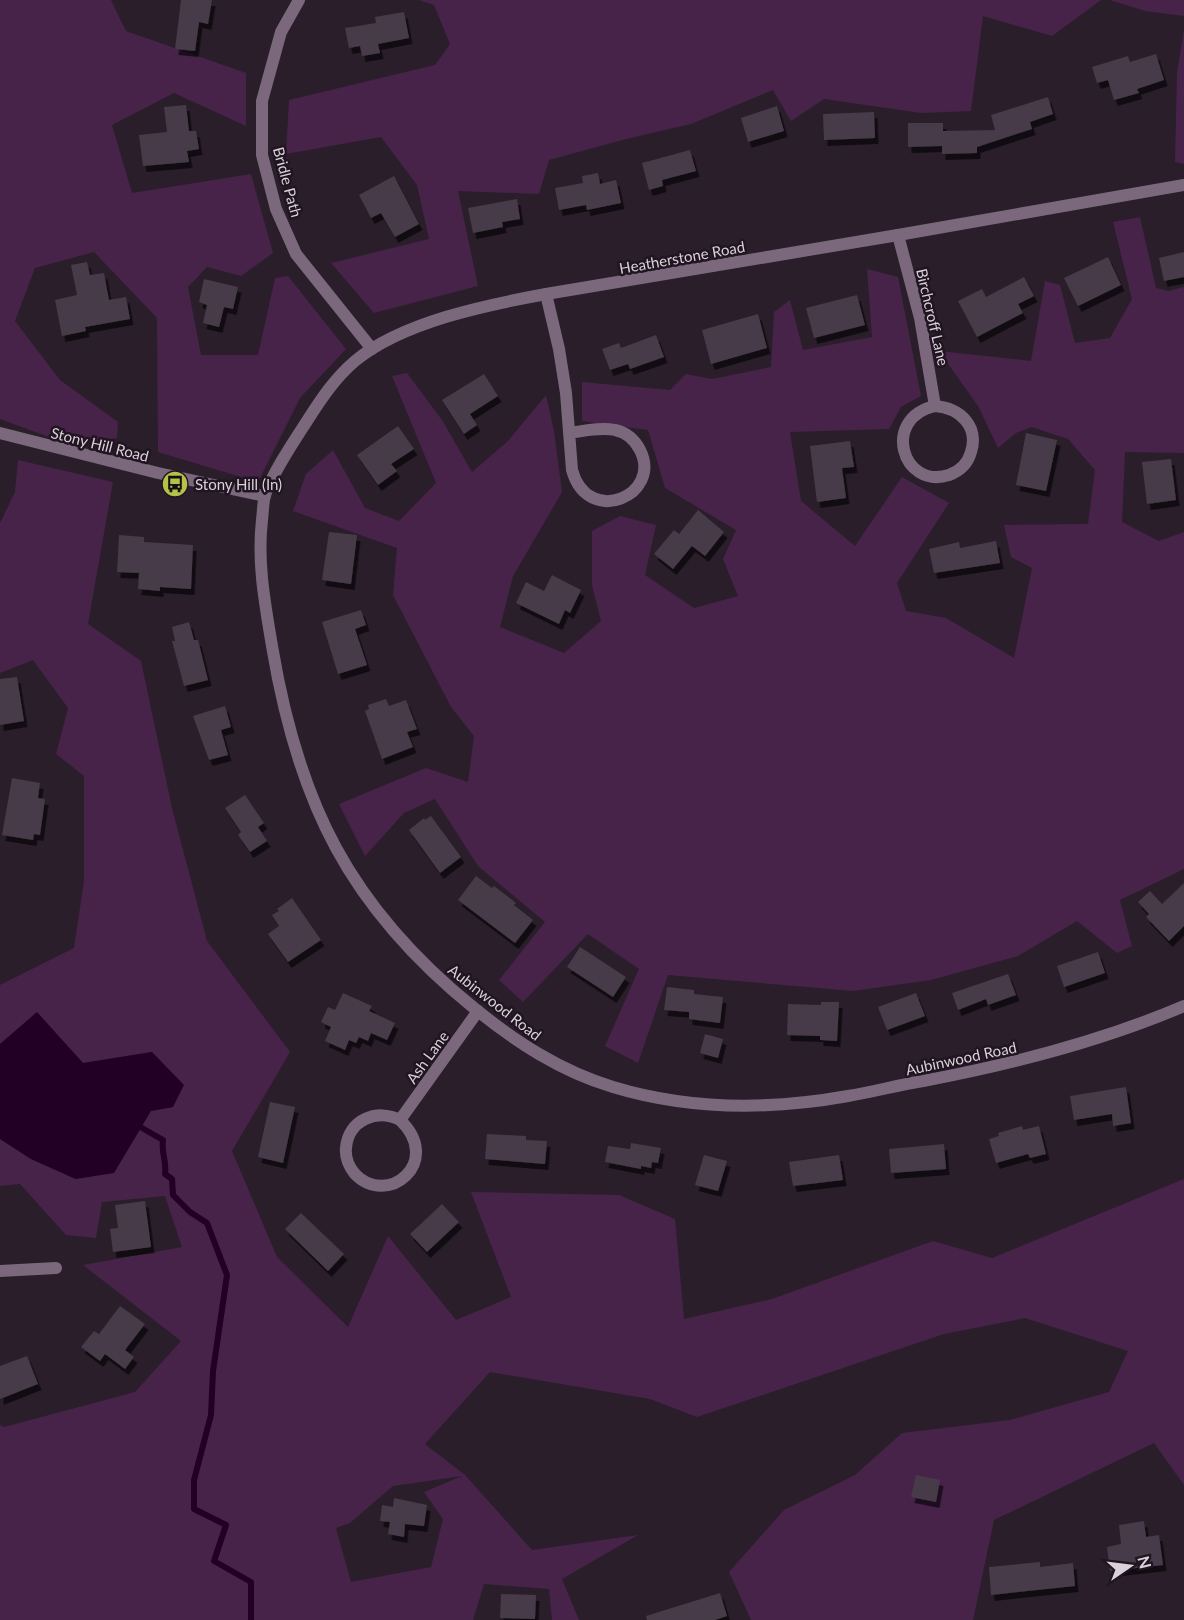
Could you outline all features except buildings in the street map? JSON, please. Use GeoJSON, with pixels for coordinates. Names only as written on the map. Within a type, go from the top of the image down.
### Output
{"type":"FeatureCollection","features":[{"type":"Feature","properties":{"kind":"street","name":"Bridle Path"},"geometry":{"type":"LineString","coordinates":[[299,0],[281,32],[262,101],[262,155],[276,209],[296,254],[372,350]]}},
{"type":"Feature","properties":{"kind":"street","name":"Heatherstone Road"},"geometry":{"type":"LineString","coordinates":[[265,496],[297,436],[335,381],[355,361],[393,338],[459,314],[503,302],[546,294],[898,236],[1184,185]]}},
{"type":"Feature","properties":{"kind":"street","name":"Birchcroff Lane"},"geometry":{"type":"LineString","coordinates":[[898,236],[920,318],[935,406]]}},
{"type":"Feature","properties":{"kind":"street"},"geometry":{"type":"LineString","coordinates":[[546,294],[559,349],[566,393],[569,433],[572,470],[575,481],[582,491],[603,502],[627,497],[636,489],[642,478],[644,466],[637,444],[628,436],[618,430],[606,429],[569,433]]}},
{"type":"Feature","properties":{"kind":"street"},"geometry":{"type":"LineString","coordinates":[[935,406],[947,407],[958,412],[967,421],[972,432],[973,444],[967,461],[954,474],[943,477],[932,477],[912,466],[903,445],[903,434],[907,423],[924,408],[935,406]]}},
{"type":"Feature","properties":{"kind":"street","name":"Stony Hill Road"},"geometry":{"type":"LineString","coordinates":[[0,433],[150,471],[265,496]]}},
{"type":"Feature","properties":{"kind":"street","name":"Aubinwood Road"},"geometry":{"type":"LineString","coordinates":[[265,496],[261,531],[261,573],[278,681],[302,773],[338,852],[372,906],[425,965],[478,1011],[524,1046],[549,1061],[609,1086],[641,1095],[692,1103],[749,1106],[813,1101],[997,1066],[1080,1044],[1184,1006]]}},
{"type":"Feature","properties":{"kind":"street","name":"Ash Lane"},"geometry":{"type":"LineString","coordinates":[[400,1120],[478,1011]]}},
{"type":"Feature","properties":{"kind":"street"},"geometry":{"type":"LineString","coordinates":[[381,1114],[400,1120],[411,1130],[416,1141],[417,1153],[413,1165],[406,1175],[396,1182],[384,1186],[372,1185],[352,1171],[347,1161],[347,1139],[352,1129],[360,1121],[370,1116],[381,1114]]}},
{"type":"Feature","properties":{"kind":"street"},"geometry":{"type":"LineString","coordinates":[[0,1271],[56,1268]]}},
{"type":"Feature","properties":{"kind":"shaded area"},"geometry":{"type":"Polygon","coordinates":[[[0,0],[111,0],[126,31],[246,73],[246,126],[174,93],[112,125],[132,193],[251,174],[273,253],[241,276],[207,267],[188,287],[201,355],[258,355],[275,278],[288,276],[346,349],[300,398],[258,482],[158,452],[157,318],[94,252],[35,268],[15,321],[60,380],[118,422],[117,438],[71,445],[0,419],[0,0]]]}},
{"type":"Feature","properties":{"kind":"shaded area"},"geometry":{"type":"Polygon","coordinates":[[[419,0],[1101,0],[1052,36],[983,16],[971,111],[921,113],[824,99],[791,121],[773,90],[691,124],[549,160],[539,194],[458,191],[478,286],[374,313],[331,263],[429,239],[417,185],[381,137],[286,154],[289,100],[435,65],[450,44],[434,5],[419,0]]]}},
{"type":"Feature","properties":{"kind":"shaded area"},"geometry":{"type":"Polygon","coordinates":[[[1110,0],[1184,0],[1184,16],[1145,11],[1110,0]]]}},
{"type":"Feature","properties":{"kind":"shaded area"},"geometry":{"type":"Polygon","coordinates":[[[1184,30],[1184,164],[1175,162],[1177,73],[1184,30]]]}},
{"type":"Feature","properties":{"kind":"shaded area"},"geometry":{"type":"Polygon","coordinates":[[[1140,217],[1156,288],[1169,291],[1184,287],[1184,453],[1125,452],[1122,522],[1159,541],[1184,532],[1184,869],[1120,900],[1132,946],[1117,953],[1077,921],[1018,956],[931,980],[853,991],[668,975],[638,1063],[605,1046],[639,969],[588,934],[523,1002],[499,980],[545,922],[478,866],[435,799],[404,813],[365,856],[339,804],[426,768],[468,782],[474,736],[451,707],[393,595],[397,548],[293,511],[306,474],[333,450],[365,508],[399,521],[436,483],[392,376],[407,373],[442,420],[472,472],[508,441],[546,395],[554,431],[562,492],[513,576],[500,627],[564,653],[601,621],[592,585],[592,531],[620,516],[656,525],[645,575],[694,608],[738,596],[723,559],[736,530],[665,488],[648,430],[582,421],[582,382],[670,390],[686,374],[712,379],[771,367],[774,312],[790,300],[803,350],[872,337],[867,269],[898,277],[921,396],[901,407],[889,429],[790,432],[801,501],[855,546],[902,477],[949,503],[897,583],[906,611],[946,618],[1014,658],[1032,568],[1011,557],[1004,525],[1088,524],[1095,470],[1068,439],[1032,427],[1016,433],[998,448],[978,406],[939,351],[1031,361],[1045,281],[1060,285],[1075,343],[1110,338],[1132,299],[1113,222],[1140,217]]]}},
{"type":"Feature","properties":{"kind":"shaded area"},"geometry":{"type":"Polygon","coordinates":[[[18,460],[113,482],[88,624],[141,661],[172,808],[207,941],[290,1052],[232,1151],[277,1257],[348,1327],[388,1236],[456,1320],[511,1297],[471,1192],[619,1195],[675,1219],[684,1319],[772,1299],[933,1241],[992,1258],[1184,1179],[1184,1485],[1154,1443],[994,1520],[973,1620],[751,1620],[729,1572],[784,1510],[855,1475],[902,1433],[1010,1420],[1109,1392],[1128,1351],[1025,1318],[944,1334],[697,1417],[650,1399],[490,1372],[425,1444],[465,1475],[532,1550],[638,1535],[562,1579],[579,1620],[552,1620],[549,1589],[484,1584],[473,1620],[0,1620],[0,1425],[4,1427],[135,1392],[181,1341],[83,1265],[182,1247],[165,1196],[102,1202],[96,1238],[66,1235],[20,1184],[0,1186],[0,1139],[31,1159],[75,1179],[151,1111],[173,1107],[152,1052],[83,1063],[37,1013],[0,1044],[0,985],[74,948],[84,881],[84,776],[56,754],[68,708],[33,660],[0,673],[0,523],[15,492],[18,460]],[[462,1476],[393,1486],[350,1523],[336,1528],[351,1582],[431,1567],[443,1519],[424,1492],[462,1476]]]}},
{"type":"Feature","properties":{"kind":"shaded area"},"geometry":{"type":"Polygon","coordinates":[[[37,1012],[83,1063],[152,1052],[184,1085],[173,1107],[151,1111],[114,1173],[76,1179],[31,1159],[0,1139],[0,1044],[37,1012]]]}},
{"type":"Feature","properties":{"kind":"waterway"},"geometry":{"type":"LineString","coordinates":[[142,1128],[163,1140],[165,1174],[172,1179],[173,1195],[190,1212],[207,1223],[227,1275],[213,1371],[211,1415],[194,1480],[194,1509],[226,1525],[214,1561],[251,1582],[251,1620]]}},
{"type":"Feature","properties":{"kind":"place","name":"Stony Hill (In)"},"geometry":{"type":"Point","coordinates":[175,484]}}]}
